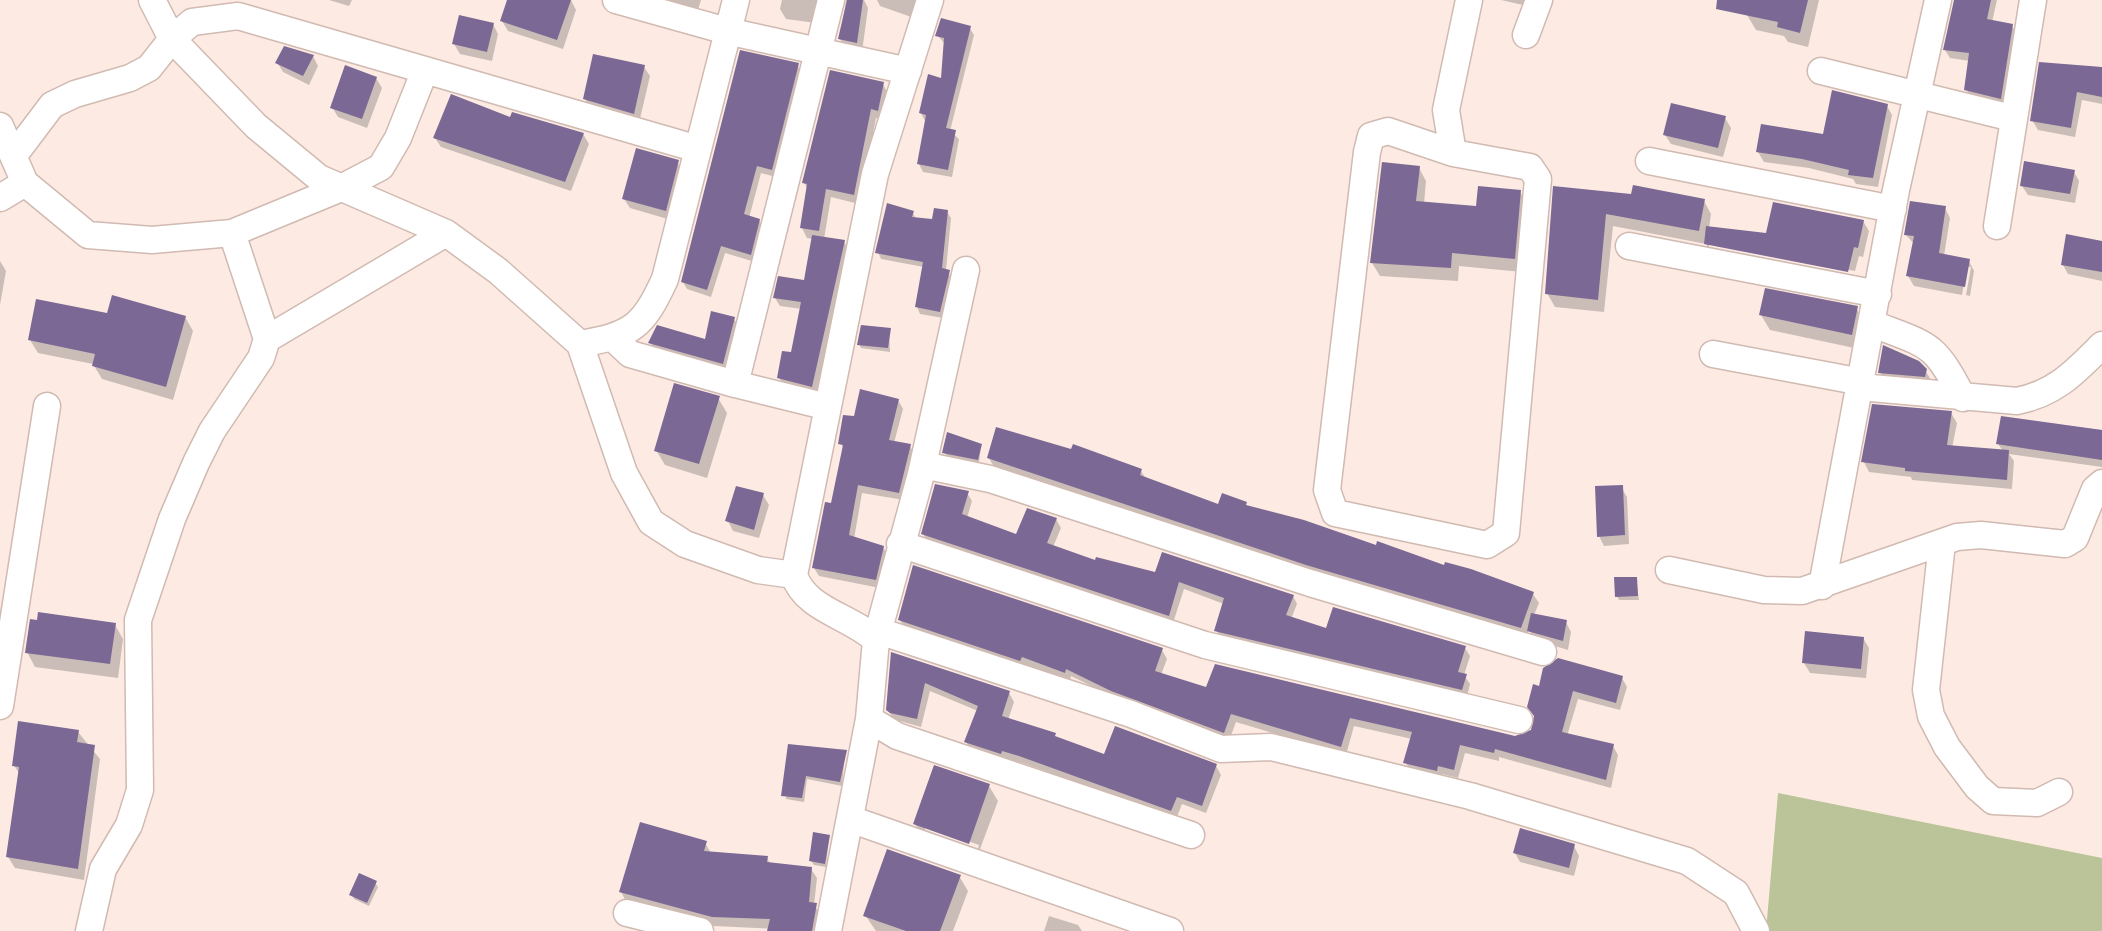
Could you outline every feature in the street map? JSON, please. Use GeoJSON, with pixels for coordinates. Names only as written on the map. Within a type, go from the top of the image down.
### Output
{"type":"FeatureCollection","features":[{"type":"Feature","properties":{"kind":"street"},"geometry":{"type":"LineString","coordinates":[[152,0],[182,30],[191,58],[256,126],[319,178],[446,233],[498,271],[580,344],[624,473],[651,522],[685,544],[758,570],[794,575]]}},
{"type":"Feature","properties":{"kind":"street"},"geometry":{"type":"LineString","coordinates":[[616,0],[727,31],[908,71]]}},
{"type":"Feature","properties":{"kind":"street"},"geometry":{"type":"LineString","coordinates":[[580,344],[632,329],[650,314],[665,279],[736,0]]}},
{"type":"Feature","properties":{"kind":"street"},"geometry":{"type":"LineString","coordinates":[[735,384],[831,0]]}},
{"type":"Feature","properties":{"kind":"street"},"geometry":{"type":"LineString","coordinates":[[930,0],[875,174],[794,575],[798,588],[811,600],[877,635],[1131,714],[1221,749],[1271,747],[1470,796],[1687,861],[1736,893],[1756,931]]}},
{"type":"Feature","properties":{"kind":"street"},"geometry":{"type":"LineString","coordinates":[[1453,153],[1446,110],[1469,0]]}},
{"type":"Feature","properties":{"kind":"street"},"geometry":{"type":"LineString","coordinates":[[1526,35],[1539,0]]}},
{"type":"Feature","properties":{"kind":"street"},"geometry":{"type":"LineString","coordinates":[[1822,586],[1893,209],[1938,0]]}},
{"type":"Feature","properties":{"kind":"street"},"geometry":{"type":"LineString","coordinates":[[1997,226],[2033,0]]}},
{"type":"Feature","properties":{"kind":"street"},"geometry":{"type":"LineString","coordinates":[[15,154],[52,105],[149,68],[182,30],[238,16],[698,149]]}},
{"type":"Feature","properties":{"kind":"street"},"geometry":{"type":"LineString","coordinates":[[0,126],[15,154],[25,183],[88,235],[152,240],[232,233],[341,188],[381,167],[398,138],[425,70]]}},
{"type":"Feature","properties":{"kind":"street"},"geometry":{"type":"LineString","coordinates":[[1821,71],[2012,118]]}},
{"type":"Feature","properties":{"kind":"street"},"geometry":{"type":"LineString","coordinates":[[1388,131],[1453,153],[1530,167],[1538,179],[1506,533],[1487,545],[1335,513],[1327,490],[1371,136],[1388,131]]}},
{"type":"Feature","properties":{"kind":"street"},"geometry":{"type":"LineString","coordinates":[[1649,161],[1893,209]]}},
{"type":"Feature","properties":{"kind":"street"},"geometry":{"type":"LineString","coordinates":[[0,198],[25,183]]}},
{"type":"Feature","properties":{"kind":"street"},"geometry":{"type":"LineString","coordinates":[[89,931],[103,869],[129,825],[140,790],[138,620],[172,519],[196,463],[212,431],[261,358],[267,339],[232,233]]}},
{"type":"Feature","properties":{"kind":"street"},"geometry":{"type":"LineString","coordinates":[[267,339],[446,233]]}},
{"type":"Feature","properties":{"kind":"street"},"geometry":{"type":"LineString","coordinates":[[1629,246],[1878,294]]}},
{"type":"Feature","properties":{"kind":"street"},"geometry":{"type":"LineString","coordinates":[[828,931],[869,719],[877,635],[923,465],[966,270]]}},
{"type":"Feature","properties":{"kind":"street"},"geometry":{"type":"LineString","coordinates":[[1873,324],[1933,349],[1943,359],[1963,398]]}},
{"type":"Feature","properties":{"kind":"street"},"geometry":{"type":"LineString","coordinates":[[612,337],[630,354],[828,407]]}},
{"type":"Feature","properties":{"kind":"street"},"geometry":{"type":"LineString","coordinates":[[1713,354],[1861,385],[1963,398],[2017,401],[2041,396],[2063,385],[2102,345]]}},
{"type":"Feature","properties":{"kind":"street"},"geometry":{"type":"LineString","coordinates":[[0,706],[8,601],[47,406]]}},
{"type":"Feature","properties":{"kind":"street"},"geometry":{"type":"LineString","coordinates":[[923,465],[990,479],[1310,583],[1543,652]]}},
{"type":"Feature","properties":{"kind":"street"},"geometry":{"type":"LineString","coordinates":[[1669,570],[1764,590],[1802,591],[1957,537],[1981,535],[2071,543],[2095,489],[2102,483]]}},
{"type":"Feature","properties":{"kind":"street"},"geometry":{"type":"LineString","coordinates":[[1942,543],[1926,690],[1931,716],[1947,747],[1977,787],[1993,801],[2037,803],[2059,792]]}},
{"type":"Feature","properties":{"kind":"street"},"geometry":{"type":"LineString","coordinates":[[900,544],[1205,645],[1519,720]]}},
{"type":"Feature","properties":{"kind":"street"},"geometry":{"type":"LineString","coordinates":[[869,719],[897,736],[1191,835]]}},
{"type":"Feature","properties":{"kind":"street"},"geometry":{"type":"LineString","coordinates":[[850,819],[1170,931]]}},
{"type":"Feature","properties":{"kind":"street"},"geometry":{"type":"LineString","coordinates":[[627,913],[700,931]]}},
{"type":"Feature","properties":{"kind":"green space"},"geometry":{"type":"Polygon","coordinates":[[[1778,793],[2102,858],[2102,931],[1766,931],[1778,793]]]}},
{"type":"Feature","properties":{"kind":"building"},"geometry":{"type":"Polygon","coordinates":[[[507,0],[571,0],[557,40],[500,21],[507,0]]]}},
{"type":"Feature","properties":{"kind":"building"},"geometry":{"type":"Polygon","coordinates":[[[847,0],[863,0],[857,43],[838,39],[847,0]]]}},
{"type":"Feature","properties":{"kind":"building"},"geometry":{"type":"Polygon","coordinates":[[[1717,0],[1808,0],[1800,33],[1777,27],[1778,22],[1716,9],[1717,0]]]}},
{"type":"Feature","properties":{"kind":"building"},"geometry":{"type":"Polygon","coordinates":[[[1954,0],[1991,0],[1987,19],[2013,24],[2001,99],[1964,90],[1969,53],[1943,50],[1954,0]]]}},
{"type":"Feature","properties":{"kind":"building"},"geometry":{"type":"Polygon","coordinates":[[[459,15],[494,23],[487,52],[452,44],[459,15]]]}},
{"type":"Feature","properties":{"kind":"building"},"geometry":{"type":"Polygon","coordinates":[[[941,18],[971,26],[946,128],[956,130],[948,170],[917,164],[926,115],[919,113],[928,74],[941,78],[944,38],[935,36],[941,18]]]}},
{"type":"Feature","properties":{"kind":"building"},"geometry":{"type":"Polygon","coordinates":[[[284,46],[314,55],[303,76],[275,63],[284,46]]]}},
{"type":"Feature","properties":{"kind":"building"},"geometry":{"type":"Polygon","coordinates":[[[740,50],[799,63],[772,170],[757,166],[744,214],[760,219],[751,255],[721,246],[707,290],[681,282],[740,50]]]}},
{"type":"Feature","properties":{"kind":"building"},"geometry":{"type":"Polygon","coordinates":[[[593,54],[645,65],[634,114],[583,99],[593,54]]]}},
{"type":"Feature","properties":{"kind":"building"},"geometry":{"type":"Polygon","coordinates":[[[2039,62],[2102,67],[2102,97],[2077,92],[2071,128],[2030,121],[2039,62]]]}},
{"type":"Feature","properties":{"kind":"building"},"geometry":{"type":"Polygon","coordinates":[[[345,65],[377,77],[362,119],[330,108],[345,65]]]}},
{"type":"Feature","properties":{"kind":"building"},"geometry":{"type":"Polygon","coordinates":[[[830,70],[884,82],[878,111],[871,109],[854,195],[826,189],[819,231],[800,228],[807,184],[802,183],[830,70]]]}},
{"type":"Feature","properties":{"kind":"building"},"geometry":{"type":"Polygon","coordinates":[[[1832,90],[1888,104],[1873,178],[1848,175],[1849,170],[1802,159],[1756,152],[1761,124],[1823,134],[1832,90]]]}},
{"type":"Feature","properties":{"kind":"building"},"geometry":{"type":"Polygon","coordinates":[[[451,94],[510,117],[512,112],[584,133],[565,182],[433,138],[451,94]]]}},
{"type":"Feature","properties":{"kind":"building"},"geometry":{"type":"Polygon","coordinates":[[[1671,103],[1726,116],[1718,148],[1663,135],[1671,103]]]}},
{"type":"Feature","properties":{"kind":"building"},"geometry":{"type":"Polygon","coordinates":[[[636,148],[679,160],[666,211],[622,199],[636,148]]]}},
{"type":"Feature","properties":{"kind":"building"},"geometry":{"type":"Polygon","coordinates":[[[2024,161],[2075,170],[2070,194],[2020,186],[2024,161]]]}},
{"type":"Feature","properties":{"kind":"building"},"geometry":{"type":"Polygon","coordinates":[[[1382,162],[1420,166],[1416,201],[1476,206],[1478,186],[1521,190],[1515,259],[1452,253],[1451,268],[1370,263],[1382,162]]]}},
{"type":"Feature","properties":{"kind":"building"},"geometry":{"type":"Polygon","coordinates":[[[1633,185],[1705,199],[1699,231],[1606,214],[1598,300],[1545,294],[1553,186],[1631,194],[1633,185]]]}},
{"type":"Feature","properties":{"kind":"building"},"geometry":{"type":"Polygon","coordinates":[[[1910,201],[1946,206],[1939,253],[1970,259],[1965,287],[1906,276],[1914,236],[1904,235],[1910,201]]]}},
{"type":"Feature","properties":{"kind":"building"},"geometry":{"type":"Polygon","coordinates":[[[1773,202],[1864,220],[1858,248],[1854,247],[1848,272],[1704,244],[1706,226],[1766,233],[1773,202]]]}},
{"type":"Feature","properties":{"kind":"building"},"geometry":{"type":"Polygon","coordinates":[[[887,203],[914,211],[912,217],[932,219],[934,208],[948,210],[942,268],[950,270],[940,312],[915,307],[923,262],[875,253],[887,203]]]}},
{"type":"Feature","properties":{"kind":"building"},"geometry":{"type":"Polygon","coordinates":[[[2066,234],[2102,241],[2102,272],[2061,265],[2066,234]]]}},
{"type":"Feature","properties":{"kind":"building"},"geometry":{"type":"Polygon","coordinates":[[[812,235],[845,240],[812,387],[777,378],[782,351],[791,352],[801,302],[773,298],[778,276],[804,280],[812,235]]]}},
{"type":"Feature","properties":{"kind":"building"},"geometry":{"type":"Polygon","coordinates":[[[1765,288],[1858,306],[1852,335],[1759,315],[1765,288]]]}},
{"type":"Feature","properties":{"kind":"building"},"geometry":{"type":"Polygon","coordinates":[[[112,295],[186,316],[166,387],[92,366],[95,354],[28,340],[36,299],[107,313],[112,295]]]}},
{"type":"Feature","properties":{"kind":"building"},"geometry":{"type":"Polygon","coordinates":[[[711,311],[735,317],[723,364],[648,343],[657,325],[705,339],[711,311]]]}},
{"type":"Feature","properties":{"kind":"building"},"geometry":{"type":"Polygon","coordinates":[[[861,325],[891,328],[888,348],[857,345],[861,325]]]}},
{"type":"Feature","properties":{"kind":"building"},"geometry":{"type":"Polygon","coordinates":[[[1883,345],[1919,361],[1927,369],[1925,377],[1878,373],[1883,345]]]}},
{"type":"Feature","properties":{"kind":"building"},"geometry":{"type":"Polygon","coordinates":[[[674,383],[720,396],[699,464],[654,451],[674,383]]]}},
{"type":"Feature","properties":{"kind":"building"},"geometry":{"type":"Polygon","coordinates":[[[860,389],[899,399],[889,440],[911,444],[899,493],[858,485],[849,535],[884,546],[876,580],[812,568],[825,502],[831,503],[843,445],[838,444],[843,415],[854,416],[860,389]]]}},
{"type":"Feature","properties":{"kind":"building"},"geometry":{"type":"Polygon","coordinates":[[[1872,404],[1952,411],[1947,445],[2009,450],[2007,480],[1905,471],[1905,468],[1861,462],[1872,404]]]}},
{"type":"Feature","properties":{"kind":"building"},"geometry":{"type":"Polygon","coordinates":[[[2001,416],[2102,430],[2102,460],[1996,444],[2001,416]]]}},
{"type":"Feature","properties":{"kind":"building"},"geometry":{"type":"Polygon","coordinates":[[[996,427],[1071,449],[1073,444],[1142,469],[1140,475],[1218,504],[1222,493],[1247,502],[1246,505],[1304,520],[1376,545],[1377,541],[1444,565],[1445,562],[1471,569],[1534,592],[1521,628],[1306,565],[987,458],[996,427]]]}},
{"type":"Feature","properties":{"kind":"building"},"geometry":{"type":"Polygon","coordinates":[[[947,432],[982,444],[978,460],[942,453],[947,432]]]}},
{"type":"Feature","properties":{"kind":"building"},"geometry":{"type":"Polygon","coordinates":[[[935,484],[969,491],[962,514],[1016,534],[1027,508],[1057,518],[1047,543],[1095,560],[1096,557],[1155,572],[1162,552],[1294,595],[1286,615],[1326,628],[1333,607],[1466,646],[1458,672],[1467,674],[1462,690],[1214,631],[1224,598],[1179,582],[1169,616],[921,534],[935,484]]]}},
{"type":"Feature","properties":{"kind":"building"},"geometry":{"type":"Polygon","coordinates":[[[1623,485],[1625,535],[1597,537],[1595,486],[1623,485]]]}},
{"type":"Feature","properties":{"kind":"building"},"geometry":{"type":"Polygon","coordinates":[[[736,486],[764,493],[754,530],[725,521],[736,486]]]}},
{"type":"Feature","properties":{"kind":"building"},"geometry":{"type":"Polygon","coordinates":[[[913,565],[1163,648],[1155,671],[1206,687],[1215,664],[1515,736],[1531,730],[1534,716],[1527,707],[1533,684],[1539,686],[1543,668],[1558,658],[1623,676],[1616,703],[1573,691],[1562,732],[1614,744],[1606,780],[1495,749],[1494,753],[1460,745],[1454,770],[1438,766],[1437,771],[1403,763],[1412,732],[1350,718],[1341,747],[1231,714],[1224,733],[1111,691],[1066,669],[1065,673],[1022,657],[1020,661],[898,620],[913,565]]]}},
{"type":"Feature","properties":{"kind":"building"},"geometry":{"type":"Polygon","coordinates":[[[1614,577],[1637,577],[1638,596],[1615,597],[1614,577]]]}},
{"type":"Feature","properties":{"kind":"building"},"geometry":{"type":"Polygon","coordinates":[[[38,612],[116,623],[110,664],[25,653],[30,619],[37,620],[38,612]]]}},
{"type":"Feature","properties":{"kind":"building"},"geometry":{"type":"Polygon","coordinates":[[[1531,613],[1567,620],[1563,641],[1527,631],[1531,613]]]}},
{"type":"Feature","properties":{"kind":"building"},"geometry":{"type":"Polygon","coordinates":[[[1805,631],[1864,637],[1861,669],[1802,663],[1805,631]]]}},
{"type":"Feature","properties":{"kind":"building"},"geometry":{"type":"Polygon","coordinates":[[[891,652],[1010,691],[1002,716],[1056,733],[1055,736],[1104,754],[1115,726],[1217,764],[1202,806],[1177,797],[1171,811],[1019,756],[1002,751],[1001,754],[964,742],[978,706],[925,683],[917,719],[890,713],[886,710],[891,652]]]}},
{"type":"Feature","properties":{"kind":"building"},"geometry":{"type":"Polygon","coordinates":[[[18,721],[79,730],[77,742],[95,745],[78,869],[6,857],[19,767],[12,766],[18,721]]]}},
{"type":"Feature","properties":{"kind":"building"},"geometry":{"type":"Polygon","coordinates":[[[788,744],[847,750],[840,782],[806,776],[802,798],[781,796],[788,744]]]}},
{"type":"Feature","properties":{"kind":"building"},"geometry":{"type":"Polygon","coordinates":[[[934,765],[990,784],[969,844],[913,824],[934,765]]]}},
{"type":"Feature","properties":{"kind":"building"},"geometry":{"type":"Polygon","coordinates":[[[640,822],[707,841],[704,851],[768,856],[767,862],[812,867],[809,902],[817,903],[812,931],[767,931],[770,919],[712,917],[619,892],[640,822]]]}},
{"type":"Feature","properties":{"kind":"building"},"geometry":{"type":"Polygon","coordinates":[[[1520,828],[1575,844],[1569,868],[1513,853],[1520,828]]]}},
{"type":"Feature","properties":{"kind":"building"},"geometry":{"type":"Polygon","coordinates":[[[813,832],[830,835],[825,864],[809,861],[813,832]]]}},
{"type":"Feature","properties":{"kind":"building"},"geometry":{"type":"Polygon","coordinates":[[[887,849],[961,875],[940,931],[906,931],[863,916],[887,849]]]}},
{"type":"Feature","properties":{"kind":"building"},"geometry":{"type":"Polygon","coordinates":[[[359,873],[377,881],[367,903],[349,895],[359,873]]]}}]}
